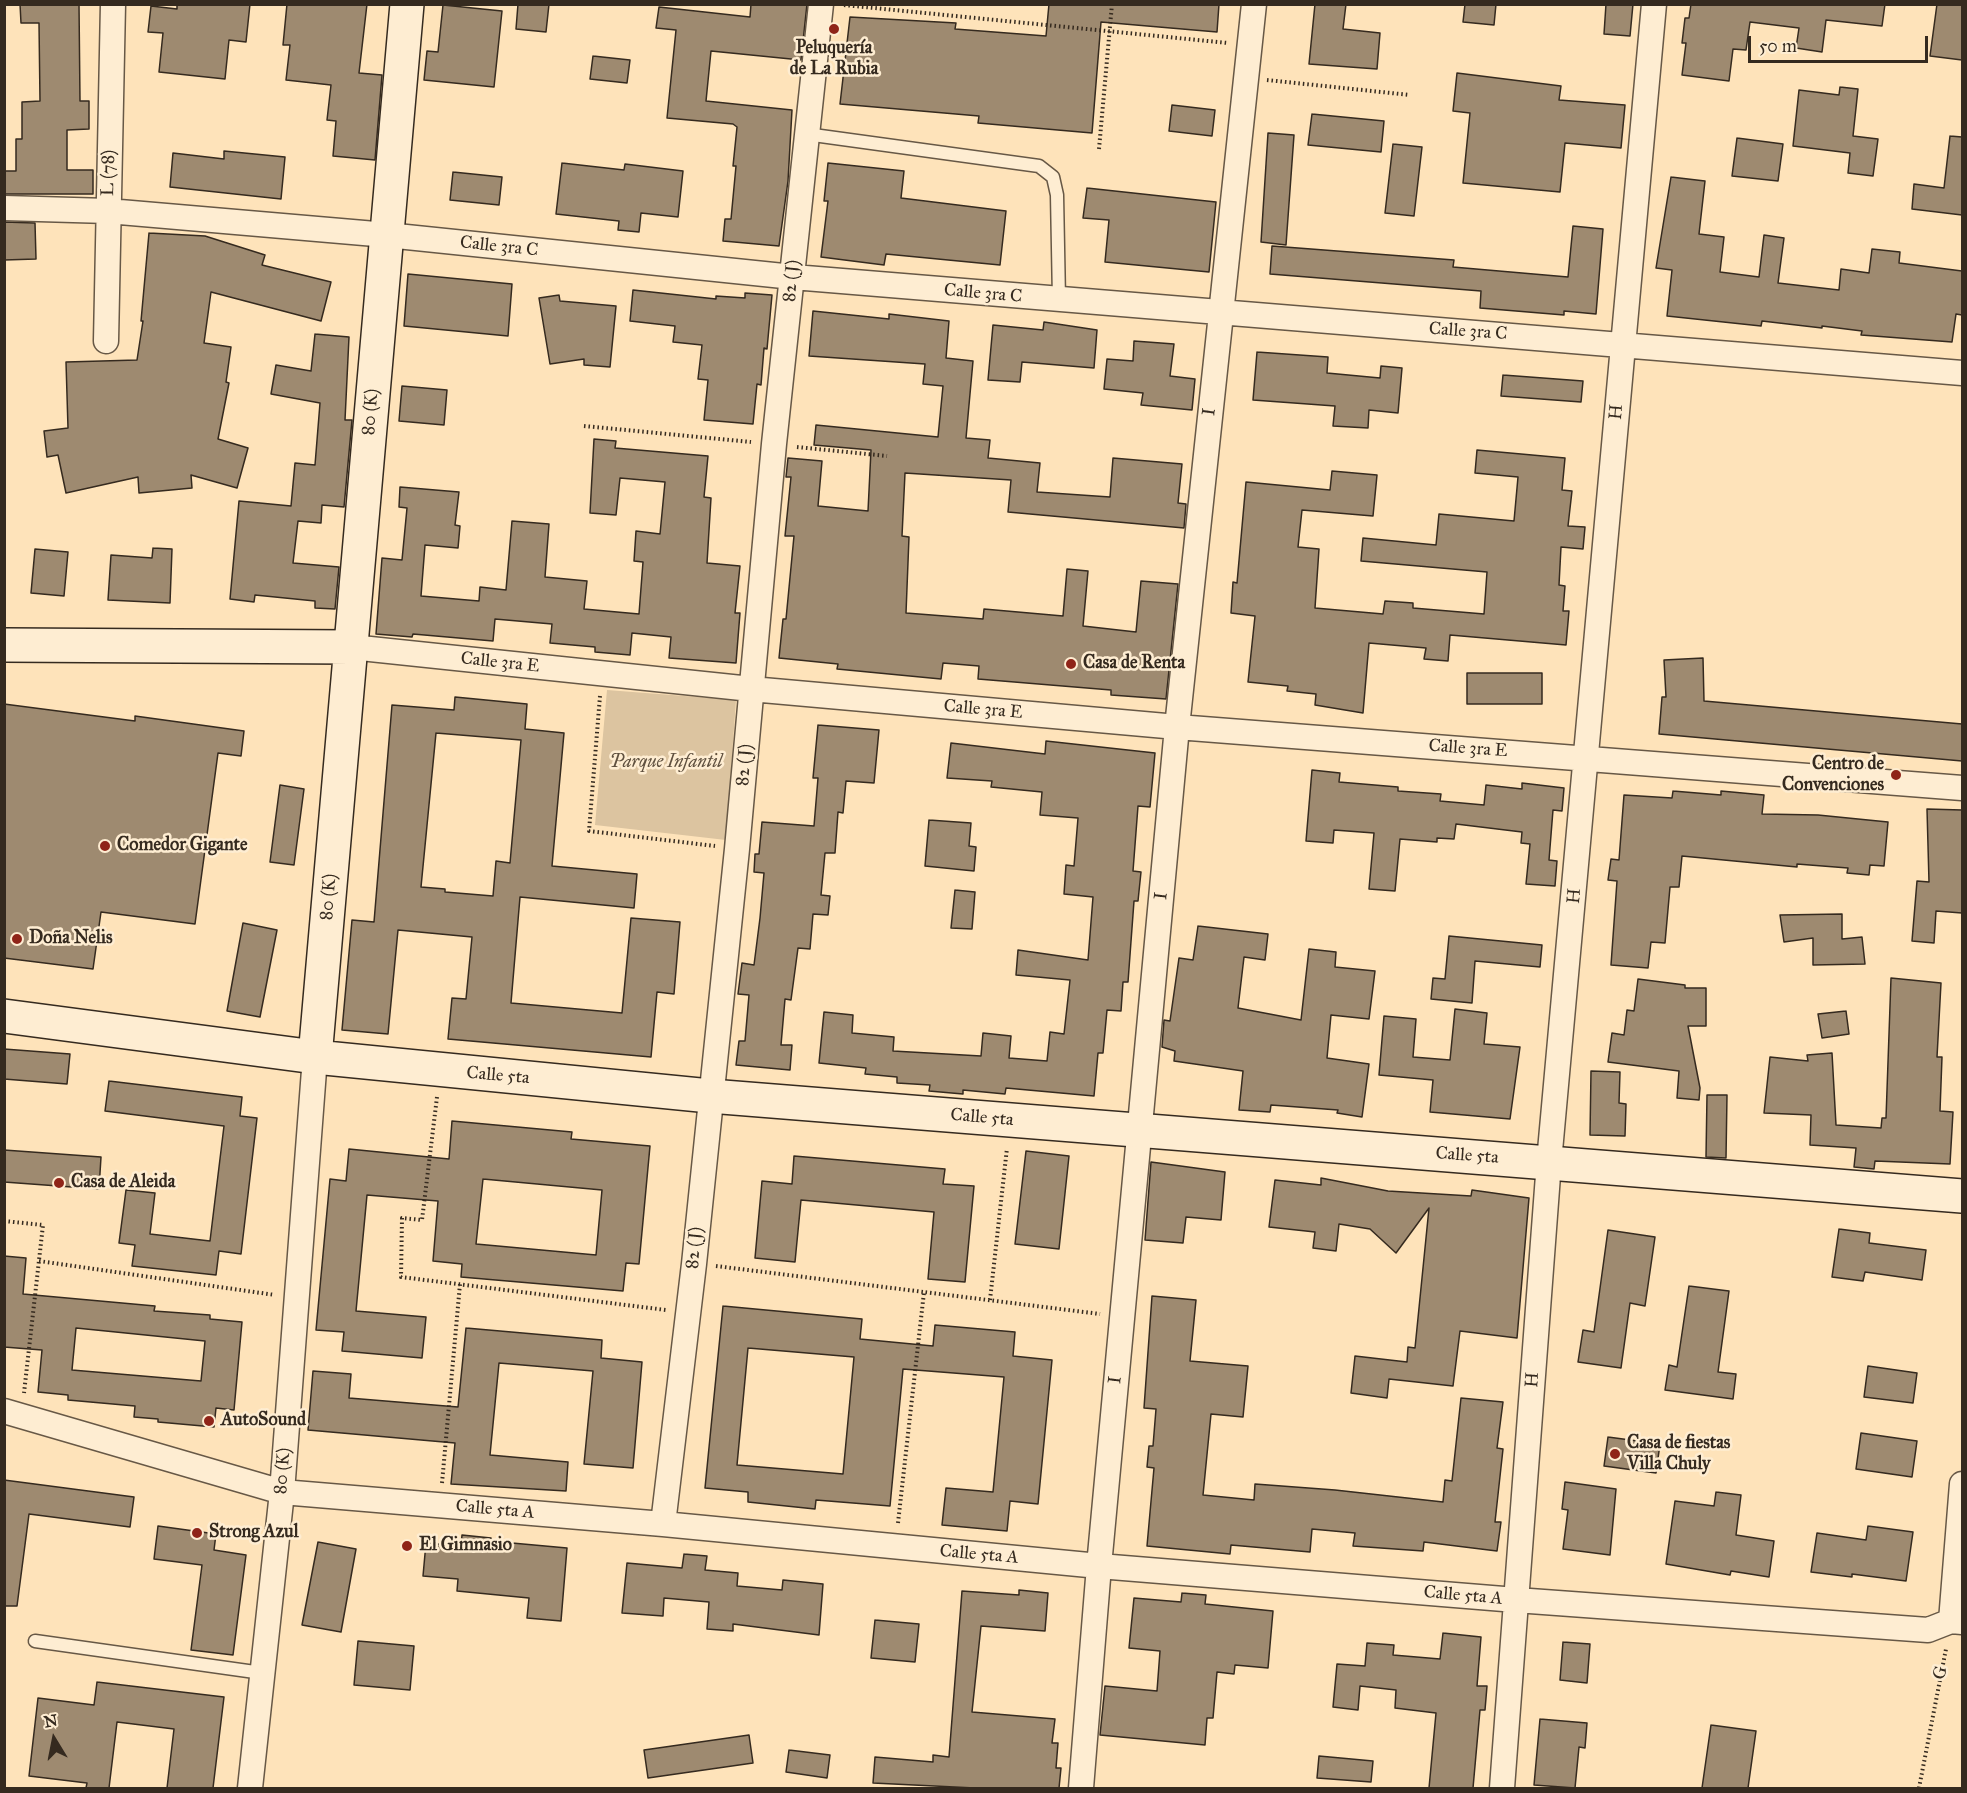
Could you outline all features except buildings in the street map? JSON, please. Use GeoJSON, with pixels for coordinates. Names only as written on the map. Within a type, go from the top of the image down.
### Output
{"type":"FeatureCollection","features":[{"type":"Feature","properties":{"kind":"street","name":"L (78)"},"geometry":{"type":"LineString","coordinates":[[106,341],[112,4]]}},
{"type":"Feature","properties":{"kind":"street","name":"80 (K)"},"geometry":{"type":"LineString","coordinates":[[250,1788],[282,1492],[315,1058],[407,4]]}},
{"type":"Feature","properties":{"kind":"street","name":"82 (J)"},"geometry":{"type":"LineString","coordinates":[[663,1524],[694,1264],[737,849],[774,444],[821,4]]}},
{"type":"Feature","properties":{"kind":"street","name":"I"},"geometry":{"type":"LineString","coordinates":[[1081,1788],[1099,1566],[1177,727],[1254,4]]}},
{"type":"Feature","properties":{"kind":"street","name":"H"},"geometry":{"type":"LineString","coordinates":[[1502,1788],[1549,1162],[1588,758],[1654,4]]}},
{"type":"Feature","properties":{"kind":"street","name":"Calle 3ra C"},"geometry":{"type":"LineString","coordinates":[[4,208],[108,211],[387,235],[793,277],[1220,314],[1623,344],[1962,373]]}},
{"type":"Feature","properties":{"kind":"street","name":"Calle 3ra E"},"geometry":{"type":"LineString","coordinates":[[4,645],[351,647],[752,689],[1177,727],[1962,788]]}},
{"type":"Feature","properties":{"kind":"street","name":"Calle 5ta"},"geometry":{"type":"LineString","coordinates":[[4,1016],[315,1058],[710,1096],[1962,1196]]}},
{"type":"Feature","properties":{"kind":"street","name":"Calle 5ta A"},"geometry":{"type":"LineString","coordinates":[[13,1413],[282,1492],[663,1524],[1099,1566],[1516,1600],[1928,1630],[1957,1622]]}},
{"type":"Feature","properties":{"kind":"street"},"geometry":{"type":"LineString","coordinates":[[1957,1622],[1962,1484]]}},
{"type":"Feature","properties":{"kind":"lane"},"geometry":{"type":"LineString","coordinates":[[806,134],[1039,166],[1053,177],[1058,195],[1059,300]]}},
{"type":"Feature","properties":{"kind":"lane"},"geometry":{"type":"LineString","coordinates":[[35,1641],[262,1673]]}},
{"type":"Feature","properties":{"kind":"path"},"geometry":{"type":"LineString","coordinates":[[840,4],[1250,45]]}},
{"type":"Feature","properties":{"kind":"path"},"geometry":{"type":"LineString","coordinates":[[1100,149],[1112,4]]}},
{"type":"Feature","properties":{"kind":"path"},"geometry":{"type":"LineString","coordinates":[[1246,77],[1410,95]]}},
{"type":"Feature","properties":{"kind":"path"},"geometry":{"type":"LineString","coordinates":[[584,426],[886,456]]}},
{"type":"Feature","properties":{"kind":"path"},"geometry":{"type":"LineString","coordinates":[[602,674],[589,831],[737,849]]}},
{"type":"Feature","properties":{"kind":"path"},"geometry":{"type":"LineString","coordinates":[[440,1071],[422,1220],[402,1218],[401,1277],[687,1312]]}},
{"type":"Feature","properties":{"kind":"path"},"geometry":{"type":"LineString","coordinates":[[990,1300],[1010,1120]]}},
{"type":"Feature","properties":{"kind":"path"},"geometry":{"type":"LineString","coordinates":[[4,1221],[43,1225],[13,1413]]}},
{"type":"Feature","properties":{"kind":"path"},"geometry":{"type":"LineString","coordinates":[[39,1261],[297,1298]]}},
{"type":"Feature","properties":{"kind":"path"},"geometry":{"type":"LineString","coordinates":[[694,1264],[1122,1316]]}},
{"type":"Feature","properties":{"kind":"path"},"geometry":{"type":"LineString","coordinates":[[440,1506],[460,1284]]}},
{"type":"Feature","properties":{"kind":"path"},"geometry":{"type":"LineString","coordinates":[[896,1547],[924,1292]]}},
{"type":"Feature","properties":{"kind":"path","name":"G"},"geometry":{"type":"LineString","coordinates":[[1919,1788],[1957,1622]]}},
{"type":"Feature","properties":{"kind":"green space","name":"Parque Infantil"},"geometry":{"type":"Polygon","coordinates":[[[607,690],[736,700],[726,840],[595,825],[607,690]]]}},
{"type":"Feature","properties":{"kind":"place","name":"Peluquería de La Rubia"},"geometry":{"type":"Point","coordinates":[834,29]}},
{"type":"Feature","properties":{"kind":"place","name":"Casa de Renta"},"geometry":{"type":"Point","coordinates":[1071,664]}},
{"type":"Feature","properties":{"kind":"place","name":"Centro de Convenciones"},"geometry":{"type":"Point","coordinates":[1896,775]}},
{"type":"Feature","properties":{"kind":"place","name":"Comedor Gigante"},"geometry":{"type":"Point","coordinates":[105,846]}},
{"type":"Feature","properties":{"kind":"place","name":"Doña Nelis"},"geometry":{"type":"Point","coordinates":[17,939]}},
{"type":"Feature","properties":{"kind":"place","name":"Casa de Aleida"},"geometry":{"type":"Point","coordinates":[59,1183]}},
{"type":"Feature","properties":{"kind":"place","name":"AutoSound"},"geometry":{"type":"Point","coordinates":[209,1421]}},
{"type":"Feature","properties":{"kind":"place","name":"Casa de fiestas Villa Chuly"},"geometry":{"type":"Point","coordinates":[1615,1454]}},
{"type":"Feature","properties":{"kind":"place","name":"Strong Azul"},"geometry":{"type":"Point","coordinates":[197,1533]}},
{"type":"Feature","properties":{"kind":"place","name":"El Gimnasio"},"geometry":{"type":"Point","coordinates":[407,1546]}}]}
